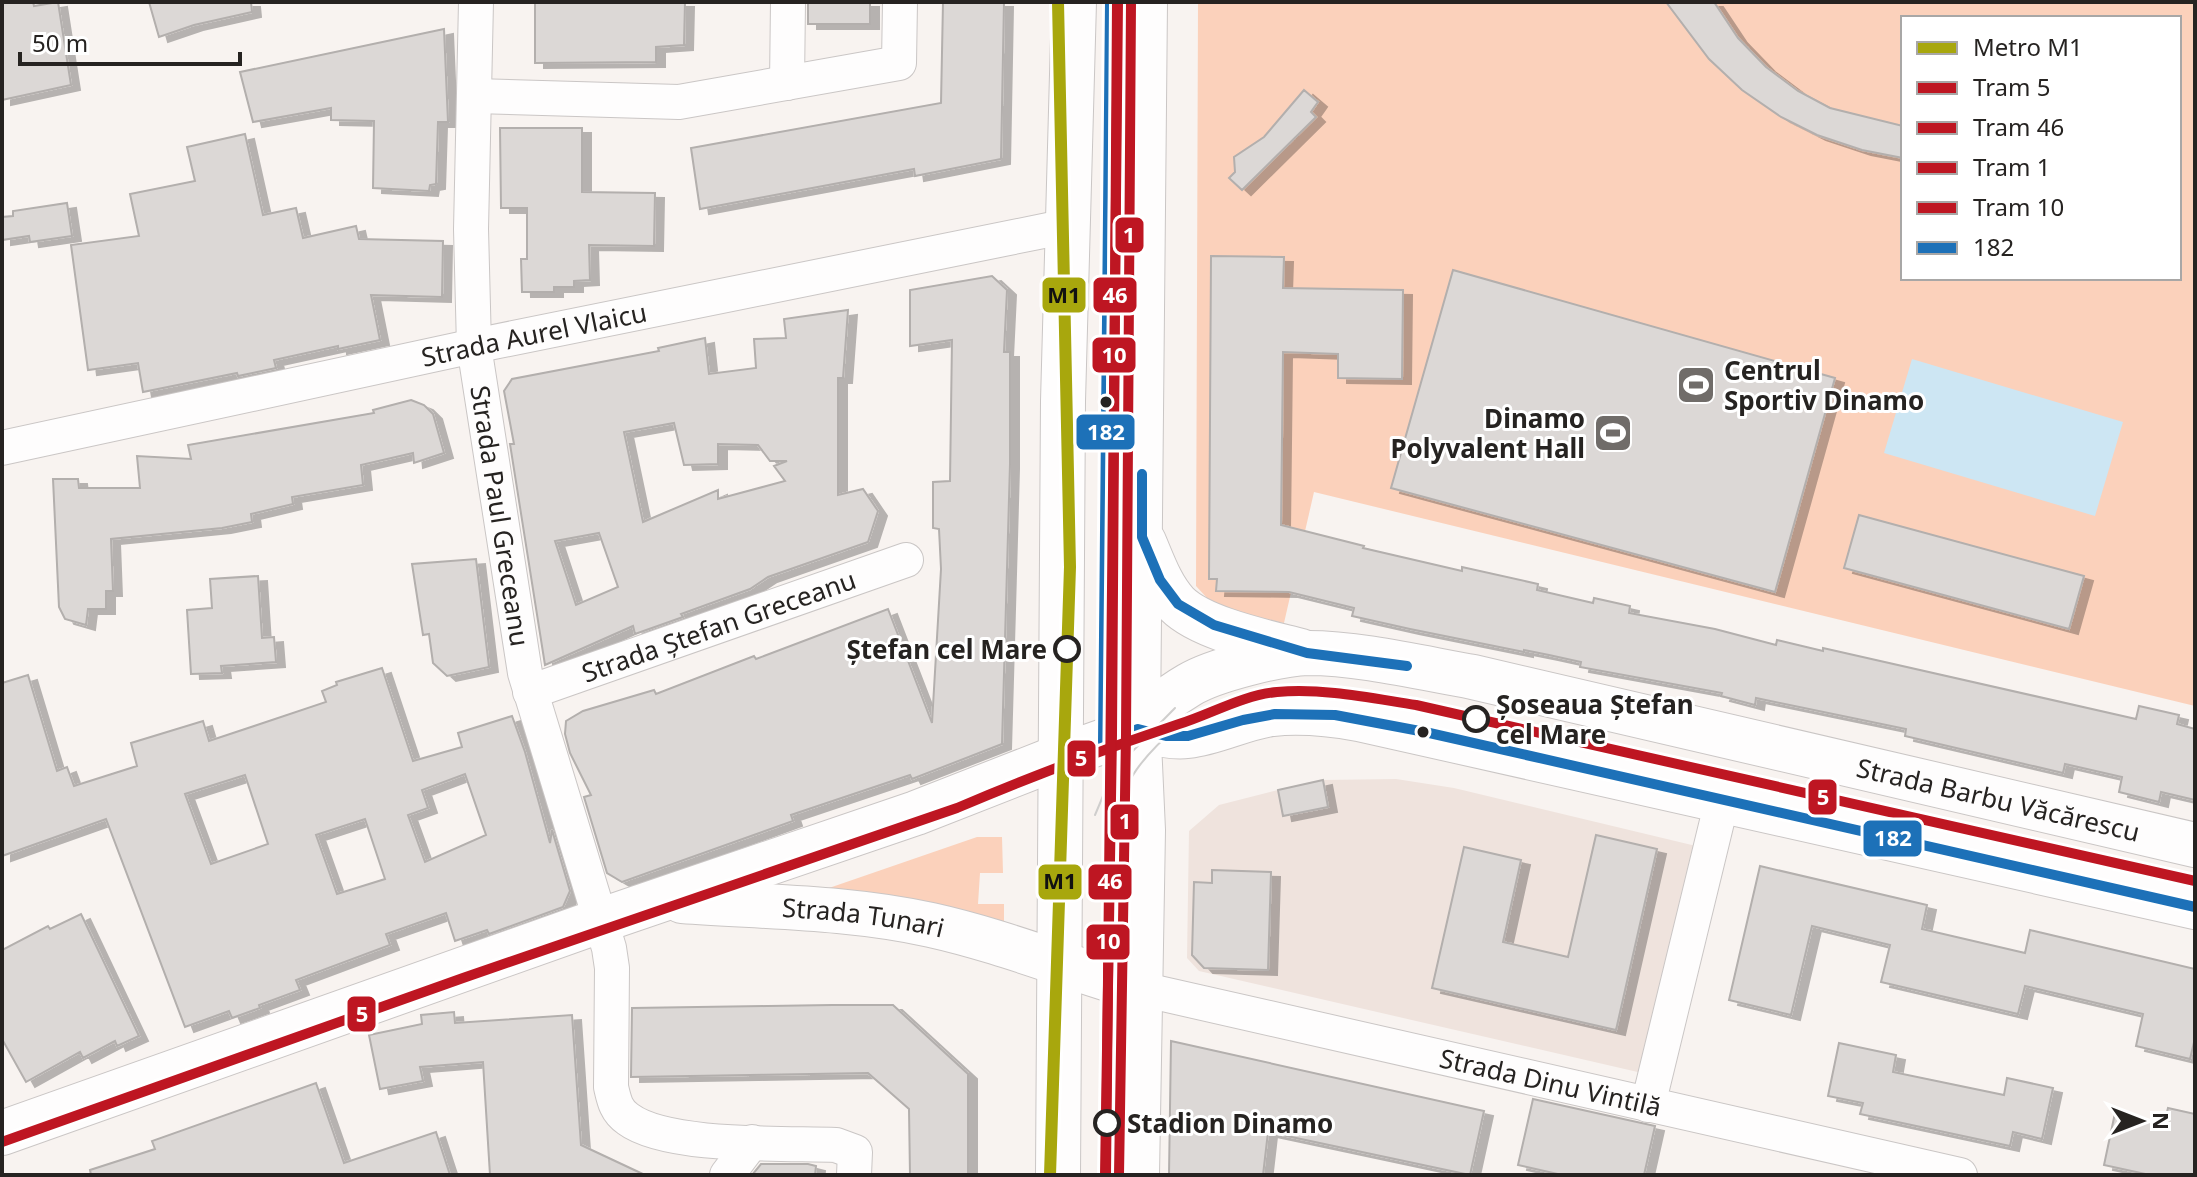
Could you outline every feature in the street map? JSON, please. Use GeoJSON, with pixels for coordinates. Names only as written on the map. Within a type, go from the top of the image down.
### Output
{"type":"FeatureCollection","features":[{"type":"Feature","properties":{"kind":"main road"},"geometry":{"type":"LineString","coordinates":[[1058,1175],[1059,757],[1074,2]]}},
{"type":"Feature","properties":{"kind":"main road"},"geometry":{"type":"LineString","coordinates":[[1137,1175],[1143,830],[1138,729],[1145,2]]}},
{"type":"Feature","properties":{"kind":"main road"},"geometry":{"type":"LineString","coordinates":[[1142,537],[1160,580],[1178,604],[1214,625],[1307,653]]}},
{"type":"Feature","properties":{"kind":"main road","name":"Strada Barbu Văcărescu"},"geometry":{"type":"LineString","coordinates":[[1138,729],[1149,716],[1189,684],[1235,668],[1307,653],[1358,658],[1473,677],[2195,845]]}},
{"type":"Feature","properties":{"kind":"main road"},"geometry":{"type":"LineString","coordinates":[[1138,729],[1166,736],[1188,736],[1275,714],[1335,715],[1456,739],[2195,907]]}},
{"type":"Feature","properties":{"kind":"main road","name":"Strada Tunari"},"geometry":{"type":"LineString","coordinates":[[2,1133],[602,920],[916,813],[1138,729]]}},
{"type":"Feature","properties":{"kind":"main road","name":"Strada Tunari"},"geometry":{"type":"LineString","coordinates":[[663,899],[862,914],[911,921],[1005,945],[1141,989]]}},
{"type":"Feature","properties":{"kind":"street","name":"Strada Paul Greceanu"},"geometry":{"type":"LineString","coordinates":[[476,2],[471,229],[474,346],[525,673],[602,920],[612,968],[611,1087],[615,1106],[628,1119],[675,1137],[752,1142]]}},
{"type":"Feature","properties":{"kind":"street"},"geometry":{"type":"LineString","coordinates":[[787,83],[788,2]]}},
{"type":"Feature","properties":{"kind":"street"},"geometry":{"type":"LineString","coordinates":[[475,96],[679,102],[899,63],[900,2]]}},
{"type":"Feature","properties":{"kind":"street","name":"Strada Aurel Vlaicu"},"geometry":{"type":"LineString","coordinates":[[2,448],[474,346],[1068,226]]}},
{"type":"Feature","properties":{"kind":"street","name":"Strada Ștefan Greceanu"},"geometry":{"type":"LineString","coordinates":[[530,692],[906,560]]}},
{"type":"Feature","properties":{"kind":"street"},"geometry":{"type":"LineString","coordinates":[[1648,1105],[1722,801]]}},
{"type":"Feature","properties":{"kind":"street","name":"Strada Dinu Vintilă"},"geometry":{"type":"LineString","coordinates":[[1141,989],[1960,1175]]}},
{"type":"Feature","properties":{"kind":"street"},"geometry":{"type":"LineString","coordinates":[[727,1175],[752,1142],[848,1147],[855,1152],[854,1175]]}},
{"type":"Feature","properties":{"kind":"shaded area","name":"Centrul Sportiv Dinamo"},"geometry":{"type":"Polygon","coordinates":[[[1198,2],[2195,2],[2195,706],[1314,492],[1284,623],[1218,610],[1196,586],[1198,2]]]}},
{"type":"Feature","properties":{"kind":"shaded area"},"geometry":{"type":"Polygon","coordinates":[[[1396,779],[1454,788],[1696,846],[1642,1073],[1199,971],[1187,958],[1189,831],[1219,805],[1278,790],[1284,816],[1328,807],[1323,780],[1396,779]]]}},
{"type":"Feature","properties":{"kind":"shaded area"},"geometry":{"type":"Polygon","coordinates":[[[977,837],[1002,837],[1003,873],[980,873],[978,904],[1004,904],[1004,930],[800,898],[977,837]]]}},
{"type":"Feature","properties":{"kind":"water"},"geometry":{"type":"Polygon","coordinates":[[[1912,359],[2123,422],[2095,516],[1884,453],[1912,359]]]}},
{"type":"Feature","properties":{"kind":"building"},"geometry":{"type":"Polygon","coordinates":[[[2,2],[33,2],[34,6],[58,2],[71,85],[2,100],[2,2]]]}},
{"type":"Feature","properties":{"kind":"building"},"geometry":{"type":"Polygon","coordinates":[[[149,2],[251,2],[252,12],[194,25],[159,37],[149,2]]]}},
{"type":"Feature","properties":{"kind":"building"},"geometry":{"type":"Polygon","coordinates":[[[535,2],[685,2],[684,45],[656,47],[656,62],[535,63],[535,2]]]}},
{"type":"Feature","properties":{"kind":"building"},"geometry":{"type":"Polygon","coordinates":[[[808,2],[870,2],[870,24],[808,24],[808,2]]]}},
{"type":"Feature","properties":{"kind":"building"},"geometry":{"type":"Polygon","coordinates":[[[943,2],[1004,2],[1001,159],[915,176],[914,169],[700,209],[691,148],[941,103],[943,2]]]}},
{"type":"Feature","properties":{"kind":"building"},"geometry":{"type":"Polygon","coordinates":[[[1666,2],[1714,2],[1738,38],[1766,67],[1798,91],[1830,108],[1901,126],[1901,158],[1862,150],[1817,135],[1781,117],[1742,90],[1709,59],[1666,2]]]}},
{"type":"Feature","properties":{"kind":"building"},"geometry":{"type":"Polygon","coordinates":[[[444,29],[448,122],[438,122],[436,184],[430,185],[429,191],[373,188],[374,121],[331,120],[331,108],[253,122],[240,72],[444,29]]]}},
{"type":"Feature","properties":{"kind":"building"},"geometry":{"type":"Polygon","coordinates":[[[1304,90],[1318,102],[1311,112],[1316,117],[1242,190],[1229,178],[1235,172],[1234,157],[1264,137],[1304,90]]]}},
{"type":"Feature","properties":{"kind":"building"},"geometry":{"type":"Polygon","coordinates":[[[500,128],[582,128],[582,192],[655,193],[654,246],[589,245],[590,280],[574,281],[574,287],[554,287],[554,292],[522,292],[521,259],[527,259],[527,208],[501,208],[500,128]]]}},
{"type":"Feature","properties":{"kind":"building"},"geometry":{"type":"Polygon","coordinates":[[[245,134],[263,215],[296,208],[303,238],[356,226],[359,239],[443,241],[442,297],[371,295],[380,340],[274,360],[276,368],[238,376],[237,373],[143,392],[138,363],[88,370],[71,245],[139,236],[130,194],[195,181],[187,147],[245,134]]]}},
{"type":"Feature","properties":{"kind":"building"},"geometry":{"type":"Polygon","coordinates":[[[67,203],[72,236],[30,242],[29,236],[2,240],[2,217],[13,216],[13,211],[67,203]]]}},
{"type":"Feature","properties":{"kind":"building"},"geometry":{"type":"Polygon","coordinates":[[[1211,256],[1284,257],[1283,288],[1403,290],[1402,379],[1338,378],[1338,354],[1283,352],[1281,525],[1462,571],[1462,567],[1538,584],[1537,590],[1593,603],[1594,598],[1630,606],[1629,613],[1715,629],[1776,645],[1777,640],[1823,651],[1823,648],[2136,719],[2139,706],[2179,715],[2177,724],[2195,729],[2195,800],[2161,792],[2159,802],[2119,792],[2122,777],[2065,764],[2063,773],[1905,736],[1906,729],[1756,698],[1755,705],[1721,696],[1722,693],[1580,667],[1581,662],[1352,616],[1354,608],[1289,592],[1216,591],[1217,579],[1209,579],[1211,256]]]}},
{"type":"Feature","properties":{"kind":"building","name":"Dinamo Polyvalent Hall"},"geometry":{"type":"Polygon","coordinates":[[[1453,270],[1835,378],[1775,592],[1391,488],[1453,270]]]}},
{"type":"Feature","properties":{"kind":"building"},"geometry":{"type":"Polygon","coordinates":[[[992,276],[1007,290],[1004,352],[1010,352],[1002,744],[912,779],[910,775],[791,815],[793,821],[622,882],[607,873],[584,797],[591,795],[570,753],[565,734],[566,721],[583,711],[654,690],[656,694],[888,609],[932,723],[941,569],[939,529],[933,528],[933,482],[950,481],[952,340],[910,346],[910,290],[992,276]]]}},
{"type":"Feature","properties":{"kind":"building"},"geometry":{"type":"Polygon","coordinates":[[[848,310],[843,378],[838,378],[838,495],[863,489],[878,511],[868,542],[768,577],[750,589],[681,614],[683,617],[635,634],[633,626],[545,665],[510,444],[514,444],[504,391],[512,379],[659,351],[658,348],[705,338],[709,374],[756,368],[754,339],[786,338],[784,319],[848,310]],[[674,423],[624,432],[643,522],[718,490],[718,499],[785,481],[774,466],[787,461],[770,461],[758,445],[718,444],[718,464],[684,465],[674,423]],[[599,533],[555,541],[576,605],[618,587],[599,533]]]}},
{"type":"Feature","properties":{"kind":"building"},"geometry":{"type":"Polygon","coordinates":[[[411,400],[424,405],[433,414],[444,453],[414,463],[413,453],[361,465],[363,485],[292,497],[293,504],[251,514],[252,522],[111,539],[113,591],[106,591],[106,609],[88,609],[86,625],[65,619],[59,607],[53,479],[78,479],[79,488],[140,488],[137,456],[191,459],[188,445],[374,413],[373,410],[411,400]]]}},
{"type":"Feature","properties":{"kind":"building"},"geometry":{"type":"Polygon","coordinates":[[[1859,515],[2084,576],[2069,629],[1844,568],[1859,515]]]}},
{"type":"Feature","properties":{"kind":"building"},"geometry":{"type":"Polygon","coordinates":[[[476,559],[489,667],[447,676],[433,663],[429,634],[423,635],[412,564],[476,559]]]}},
{"type":"Feature","properties":{"kind":"building"},"geometry":{"type":"Polygon","coordinates":[[[258,576],[262,638],[274,637],[276,662],[221,666],[222,673],[191,674],[187,610],[212,608],[210,579],[258,576]]]}},
{"type":"Feature","properties":{"kind":"building"},"geometry":{"type":"Polygon","coordinates":[[[382,668],[413,761],[462,747],[458,733],[512,716],[550,843],[552,830],[570,891],[563,907],[489,934],[487,930],[455,941],[446,913],[386,934],[390,945],[296,980],[300,990],[259,1005],[260,1008],[232,1018],[229,1011],[185,1027],[106,819],[2,856],[2,683],[28,675],[57,771],[67,767],[74,786],[137,766],[131,743],[203,721],[209,741],[326,702],[322,691],[337,685],[336,682],[382,668]],[[465,774],[422,790],[428,808],[408,815],[425,862],[486,835],[465,774]],[[245,775],[185,794],[211,864],[268,844],[245,775]],[[365,819],[316,835],[337,894],[385,879],[365,819]]]}},
{"type":"Feature","properties":{"kind":"building"},"geometry":{"type":"Polygon","coordinates":[[[1323,780],[1328,807],[1283,816],[1278,790],[1323,780]]]}},
{"type":"Feature","properties":{"kind":"building"},"geometry":{"type":"Polygon","coordinates":[[[1596,835],[1657,849],[1616,1030],[1432,988],[1464,847],[1521,860],[1503,942],[1568,957],[1596,835]]]}},
{"type":"Feature","properties":{"kind":"building"},"geometry":{"type":"Polygon","coordinates":[[[1760,866],[1927,905],[1922,929],[2025,953],[2030,930],[2195,969],[2195,1038],[2190,1059],[2136,1046],[2143,1014],[2025,986],[2018,1014],[1881,982],[1890,945],[1812,926],[1791,1015],[1729,1000],[1760,866]]]}},
{"type":"Feature","properties":{"kind":"building"},"geometry":{"type":"Polygon","coordinates":[[[1212,870],[1271,872],[1268,970],[1204,968],[1192,955],[1194,882],[1212,883],[1212,870]]]}},
{"type":"Feature","properties":{"kind":"building"},"geometry":{"type":"Polygon","coordinates":[[[81,914],[139,1036],[117,1046],[115,1041],[83,1058],[80,1052],[26,1082],[2,1039],[2,950],[48,926],[50,929],[81,914]]]}},
{"type":"Feature","properties":{"kind":"building"},"geometry":{"type":"Polygon","coordinates":[[[893,1005],[968,1074],[968,1175],[910,1175],[909,1109],[868,1073],[631,1077],[632,1008],[893,1005]]]}},
{"type":"Feature","properties":{"kind":"building"},"geometry":{"type":"Polygon","coordinates":[[[454,1012],[455,1023],[572,1015],[581,1145],[645,1175],[490,1175],[483,1062],[420,1067],[423,1081],[380,1089],[369,1035],[422,1024],[421,1015],[454,1012]]]}},
{"type":"Feature","properties":{"kind":"building"},"geometry":{"type":"Polygon","coordinates":[[[1171,1041],[1484,1111],[1470,1175],[1268,1132],[1263,1175],[1169,1175],[1171,1041]]]}},
{"type":"Feature","properties":{"kind":"building"},"geometry":{"type":"Polygon","coordinates":[[[1839,1043],[1896,1055],[1893,1072],[2004,1095],[2007,1078],[2053,1088],[2042,1139],[2013,1132],[2010,1146],[1860,1114],[1863,1103],[1828,1096],[1839,1043]]]}},
{"type":"Feature","properties":{"kind":"building"},"geometry":{"type":"Polygon","coordinates":[[[316,1083],[344,1163],[436,1132],[450,1175],[91,1175],[90,1170],[155,1149],[152,1141],[316,1083]]]}},
{"type":"Feature","properties":{"kind":"building"},"geometry":{"type":"Polygon","coordinates":[[[1533,1099],[1655,1126],[1644,1175],[1562,1175],[1518,1165],[1533,1099]]]}},
{"type":"Feature","properties":{"kind":"building"},"geometry":{"type":"Polygon","coordinates":[[[2168,1108],[2195,1114],[2195,1175],[2150,1175],[2104,1165],[2115,1113],[2164,1124],[2168,1108]]]}},
{"type":"Feature","properties":{"kind":"building"},"geometry":{"type":"Polygon","coordinates":[[[761,1164],[808,1164],[816,1166],[815,1175],[752,1175],[761,1164]]]}},
{"type":"Feature","properties":{"kind":"tram line","name":"46"},"geometry":{"type":"LineString","coordinates":[[1105,1175],[1112,735],[1117,2]]}},
{"type":"Feature","properties":{"kind":"tram line","name":"10"},"geometry":{"type":"LineString","coordinates":[[1106,1175],[1118,2]]}},
{"type":"Feature","properties":{"kind":"tram line","name":"1"},"geometry":{"type":"LineString","coordinates":[[1119,1175],[1126,735],[1131,2]]}},
{"type":"Feature","properties":{"kind":"tram line","name":"5"},"geometry":{"type":"LineString","coordinates":[[2,1142],[463,978],[957,808],[1239,701],[1277,692],[1330,693],[1416,705],[2195,881]]}},
{"type":"Feature","properties":{"kind":"tram line"},"geometry":{"type":"LineString","coordinates":[[1095,815],[1120,764],[1175,708]]}},
{"type":"Feature","properties":{"kind":"tram line"},"geometry":{"type":"LineString","coordinates":[[1110,827],[1136,770],[1180,724]]}},
{"type":"Feature","properties":{"kind":"metro line","name":"M1"},"geometry":{"type":"LineString","coordinates":[[1050,1175],[1070,567],[1058,2]]}},
{"type":"Feature","properties":{"kind":"transit line","name":"182"},"geometry":{"type":"LineString","coordinates":[[1110,2],[1103,742],[1138,729],[1166,736],[1188,736],[1275,714],[1335,715],[1425,732],[2195,907]]}},
{"type":"Feature","properties":{"kind":"transit line","name":"182"},"geometry":{"type":"LineString","coordinates":[[1142,474],[1142,537],[1160,580],[1178,604],[1214,625],[1307,653],[1407,666]]}},
{"type":"Feature","properties":{"kind":"place","name":"Centrul Sportiv Dinamo"},"geometry":{"type":"Point","coordinates":[1696,385]}},
{"type":"Feature","properties":{"kind":"place","name":"Dinamo Polyvalent Hall"},"geometry":{"type":"Point","coordinates":[1613,433]}},
{"type":"Feature","properties":{"kind":"place","name":"Ștefan cel Mare"},"geometry":{"type":"Point","coordinates":[1067,649]}},
{"type":"Feature","properties":{"kind":"place","name":"Șoseaua Ștefan cel Mare"},"geometry":{"type":"Point","coordinates":[1476,719]}},
{"type":"Feature","properties":{"kind":"place","name":"Stadion Dinamo"},"geometry":{"type":"Point","coordinates":[1107,1123]}}]}
